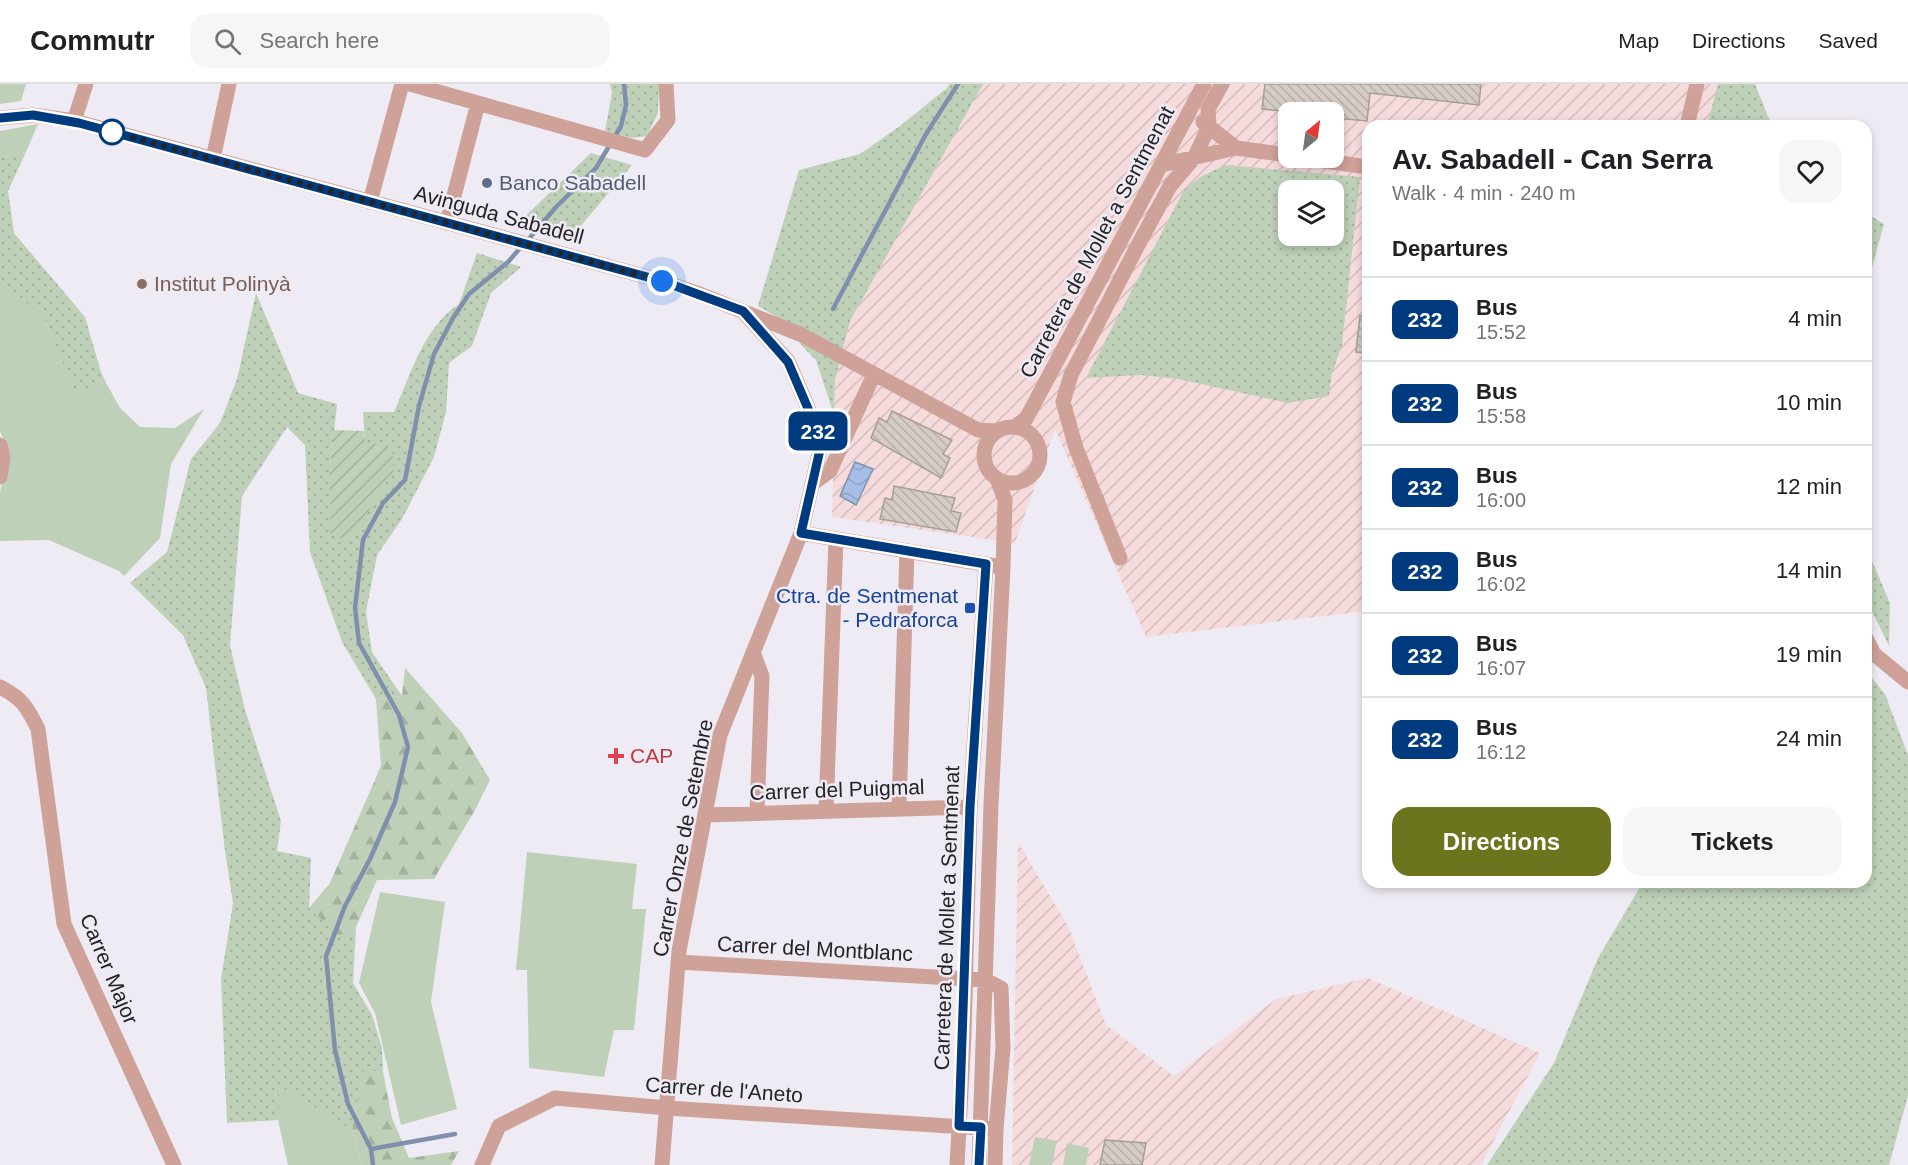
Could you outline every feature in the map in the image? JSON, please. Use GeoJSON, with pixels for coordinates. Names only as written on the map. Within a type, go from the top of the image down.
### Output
{"type":"FeatureCollection","features":[{"type":"Feature","properties":{"kind":"street"},"geometry":{"type":"LineString","coordinates":[[74,121],[86,84]]}},
{"type":"Feature","properties":{"kind":"street"},"geometry":{"type":"LineString","coordinates":[[213,159],[229,84]]}},
{"type":"Feature","properties":{"kind":"street"},"geometry":{"type":"LineString","coordinates":[[370,202],[402,84]]}},
{"type":"Feature","properties":{"kind":"street"},"geometry":{"type":"LineString","coordinates":[[410,84],[441,88],[478,103],[645,150],[668,120],[666,84]]}},
{"type":"Feature","properties":{"kind":"street","name":"Carretera de Mollet a Sentmenat"},"geometry":{"type":"LineString","coordinates":[[1023,426],[1204,84]]}},
{"type":"Feature","properties":{"kind":"street"},"geometry":{"type":"LineString","coordinates":[[1120,558],[1076,448],[1063,402],[1071,375],[1137,247],[1170,186],[1194,158],[1209,127],[1208,109],[1222,84]]}},
{"type":"Feature","properties":{"kind":"street"},"geometry":{"type":"LineString","coordinates":[[1688,120],[1697,84]]}},
{"type":"Feature","properties":{"kind":"street"},"geometry":{"type":"LineString","coordinates":[[447,223],[478,103]]}},
{"type":"Feature","properties":{"kind":"street"},"geometry":{"type":"LineString","coordinates":[[1189,111],[1236,148]]}},
{"type":"Feature","properties":{"kind":"street","name":"Avinguda Sabadell"},"geometry":{"type":"LineString","coordinates":[[0,118],[33,115],[74,121],[662,281],[743,311],[788,362],[822,441],[801,533]]}},
{"type":"Feature","properties":{"kind":"street"},"geometry":{"type":"LineString","coordinates":[[1161,165],[1236,148],[1278,154]]}},
{"type":"Feature","properties":{"kind":"street"},"geometry":{"type":"LineString","coordinates":[[1344,164],[1362,166]]}},
{"type":"Feature","properties":{"kind":"street"},"geometry":{"type":"LineString","coordinates":[[743,311],[802,335],[978,430],[996,431],[1023,426],[1037,443],[1040,455],[1037,468],[1029,478],[1017,483],[1007,483],[997,479]]}},
{"type":"Feature","properties":{"kind":"street"},"geometry":{"type":"LineString","coordinates":[[812,484],[830,471],[874,374]]}},
{"type":"Feature","properties":{"kind":"street","name":"Carretera de Mollet a Sentmenat"},"geometry":{"type":"LineString","coordinates":[[978,430],[986,445],[984,458],[988,470],[997,479],[1005,500],[986,980],[1001,988],[1003,1048],[979,1165]]}},
{"type":"Feature","properties":{"kind":"street"},"geometry":{"type":"LineString","coordinates":[[986,445],[996,431]]}},
{"type":"Feature","properties":{"kind":"street"},"geometry":{"type":"LineString","coordinates":[[0,445],[3,458],[0,477]]}},
{"type":"Feature","properties":{"kind":"street"},"geometry":{"type":"LineString","coordinates":[[1005,500],[1017,483]]}},
{"type":"Feature","properties":{"kind":"street"},"geometry":{"type":"LineString","coordinates":[[801,533],[1003,567]]}},
{"type":"Feature","properties":{"kind":"street","name":"Carrer Onze de Setembre"},"geometry":{"type":"LineString","coordinates":[[662,1165],[678,962],[720,735],[801,533]]}},
{"type":"Feature","properties":{"kind":"street"},"geometry":{"type":"LineString","coordinates":[[826,811],[836,539]]}},
{"type":"Feature","properties":{"kind":"street"},"geometry":{"type":"LineString","coordinates":[[899,808],[907,551]]}},
{"type":"Feature","properties":{"kind":"street","name":"Carretera de Mollet a Sentmenat"},"geometry":{"type":"LineString","coordinates":[[957,1165],[970,807],[986,564]]}},
{"type":"Feature","properties":{"kind":"street"},"geometry":{"type":"LineString","coordinates":[[1872,650],[1908,682]]}},
{"type":"Feature","properties":{"kind":"street"},"geometry":{"type":"LineString","coordinates":[[753,652],[762,676],[757,813]]}},
{"type":"Feature","properties":{"kind":"street","name":"Carrer Major"},"geometry":{"type":"LineString","coordinates":[[0,687],[15,695],[26,705],[38,729],[64,924],[174,1165]]}},
{"type":"Feature","properties":{"kind":"street","name":"Carrer del Puigmal"},"geometry":{"type":"LineString","coordinates":[[705,815],[970,807]]}},
{"type":"Feature","properties":{"kind":"street","name":"Carrer del Montblanc"},"geometry":{"type":"LineString","coordinates":[[678,962],[986,980]]}},
{"type":"Feature","properties":{"kind":"street","name":"Carrer de l'Aneto"},"geometry":{"type":"LineString","coordinates":[[482,1165],[499,1126],[555,1098],[667,1108],[988,1128]]}},
{"type":"Feature","properties":{"kind":"street"},"geometry":{"type":"LineString","coordinates":[[988,1128],[995,1165]]}},
{"type":"Feature","properties":{"kind":"shaded area"},"geometry":{"type":"Polygon","coordinates":[[[983,84],[1727,84],[1718,120],[1362,120],[1362,612],[1146,637],[1055,429],[1015,543],[832,517],[835,380],[850,321],[983,84]]]}},
{"type":"Feature","properties":{"kind":"shaded area"},"geometry":{"type":"Polygon","coordinates":[[[1018,842],[1069,928],[1106,1025],[1174,1076],[1276,999],[1368,978],[1540,1053],[1481,1165],[1012,1165],[1018,842]]]}},
{"type":"Feature","properties":{"kind":"green space"},"geometry":{"type":"Polygon","coordinates":[[[0,84],[26,84],[21,101],[0,104],[0,84]]]}},
{"type":"Feature","properties":{"kind":"green space"},"geometry":{"type":"Polygon","coordinates":[[[610,84],[659,84],[658,113],[647,136],[631,138],[605,131],[612,93],[610,84]]]}},
{"type":"Feature","properties":{"kind":"green space"},"geometry":{"type":"Polygon","coordinates":[[[950,84],[983,84],[850,321],[835,380],[834,415],[816,360],[780,319],[758,306],[799,170],[860,154],[900,126],[950,84]]]}},
{"type":"Feature","properties":{"kind":"green space"},"geometry":{"type":"Polygon","coordinates":[[[1718,84],[1755,84],[1770,120],[1709,120],[1718,84]]]}},
{"type":"Feature","properties":{"kind":"green space"},"geometry":{"type":"Polygon","coordinates":[[[38,124],[26,152],[0,158],[0,131],[38,124]]]}},
{"type":"Feature","properties":{"kind":"green space"},"geometry":{"type":"Polygon","coordinates":[[[26,152],[8,191],[14,233],[85,317],[105,381],[76,395],[44,318],[0,280],[0,158],[26,152]]]}},
{"type":"Feature","properties":{"kind":"green space"},"geometry":{"type":"Polygon","coordinates":[[[591,153],[632,165],[569,240],[515,226],[591,153]]]}},
{"type":"Feature","properties":{"kind":"green space"},"geometry":{"type":"Polygon","coordinates":[[[1226,165],[1360,177],[1342,345],[1332,373],[1329,396],[1288,403],[1178,379],[1141,375],[1086,378],[1184,190],[1202,176],[1226,165]]]}},
{"type":"Feature","properties":{"kind":"green space"},"geometry":{"type":"Polygon","coordinates":[[[1872,217],[1884,224],[1872,267],[1872,217]]]}},
{"type":"Feature","properties":{"kind":"green space"},"geometry":{"type":"Polygon","coordinates":[[[477,253],[521,267],[491,293],[472,346],[449,363],[446,412],[434,457],[402,519],[377,555],[366,612],[372,652],[402,696],[376,699],[342,642],[310,552],[305,445],[287,427],[242,496],[230,645],[245,710],[281,821],[277,851],[311,858],[309,908],[346,942],[356,927],[353,983],[372,1015],[382,1048],[383,1072],[363,1071],[352,1130],[280,1087],[279,1120],[227,1123],[221,979],[233,903],[206,688],[183,635],[130,583],[167,552],[191,459],[220,423],[237,379],[256,293],[298,393],[337,404],[330,468],[365,442],[363,412],[394,412],[427,339],[436,326],[459,304],[477,253]]]}},
{"type":"Feature","properties":{"kind":"green space"},"geometry":{"type":"Polygon","coordinates":[[[0,280],[44,318],[76,394],[105,381],[120,408],[140,427],[175,428],[204,409],[171,464],[160,538],[124,576],[119,571],[49,540],[0,541],[0,493],[8,456],[0,432],[0,280]]]}},
{"type":"Feature","properties":{"kind":"green space"},"geometry":{"type":"Polygon","coordinates":[[[334,430],[364,431],[365,442],[392,447],[394,470],[349,543],[330,533],[330,468],[334,430]]]}},
{"type":"Feature","properties":{"kind":"green space"},"geometry":{"type":"Polygon","coordinates":[[[1872,561],[1890,603],[1889,646],[1872,611],[1872,561]]]}},
{"type":"Feature","properties":{"kind":"green space"},"geometry":{"type":"Polygon","coordinates":[[[405,668],[462,733],[490,780],[434,879],[377,880],[356,927],[346,943],[309,908],[330,883],[381,766],[376,699],[402,696],[405,668]]]}},
{"type":"Feature","properties":{"kind":"green space"},"geometry":{"type":"Polygon","coordinates":[[[1872,678],[1885,694],[1908,755],[1908,1096],[1889,1165],[1487,1165],[1554,1063],[1598,958],[1639,888],[1872,888],[1872,678]]]}},
{"type":"Feature","properties":{"kind":"green space"},"geometry":{"type":"Polygon","coordinates":[[[527,852],[637,864],[632,909],[646,909],[634,1030],[614,1030],[604,1077],[529,1068],[527,970],[516,970],[527,852]]]}},
{"type":"Feature","properties":{"kind":"green space"},"geometry":{"type":"Polygon","coordinates":[[[380,892],[445,902],[431,1002],[457,1109],[401,1125],[375,1013],[359,983],[380,892]]]}},
{"type":"Feature","properties":{"kind":"green space"},"geometry":{"type":"Polygon","coordinates":[[[363,1070],[383,1072],[392,1118],[409,1158],[459,1151],[451,1165],[362,1165],[352,1130],[363,1070]]]}},
{"type":"Feature","properties":{"kind":"green space"},"geometry":{"type":"Polygon","coordinates":[[[280,1086],[352,1130],[362,1165],[288,1165],[278,1120],[280,1086]]]}},
{"type":"Feature","properties":{"kind":"green space"},"geometry":{"type":"Polygon","coordinates":[[[1035,1137],[1057,1141],[1052,1165],[1029,1165],[1035,1137]]]}},
{"type":"Feature","properties":{"kind":"green space"},"geometry":{"type":"Polygon","coordinates":[[[1067,1143],[1089,1148],[1086,1165],[1063,1165],[1067,1143]]]}},
{"type":"Feature","properties":{"kind":"water"},"geometry":{"type":"Polygon","coordinates":[[[855,462],[873,469],[856,505],[840,496],[855,462]]]}},
{"type":"Feature","properties":{"kind":"building"},"geometry":{"type":"Polygon","coordinates":[[[1265,84],[1481,84],[1479,105],[1370,93],[1367,120],[1344,119],[1344,102],[1278,102],[1278,111],[1262,109],[1265,84]]]}},
{"type":"Feature","properties":{"kind":"building"},"geometry":{"type":"Polygon","coordinates":[[[1360,316],[1362,316],[1362,352],[1356,352],[1360,316]]]}},
{"type":"Feature","properties":{"kind":"building"},"geometry":{"type":"Polygon","coordinates":[[[892,411],[952,440],[943,454],[950,458],[941,478],[871,438],[879,418],[887,422],[892,411]]]}},
{"type":"Feature","properties":{"kind":"building"},"geometry":{"type":"Polygon","coordinates":[[[894,486],[955,498],[951,511],[961,513],[956,532],[880,519],[885,498],[892,500],[894,486]]]}},
{"type":"Feature","properties":{"kind":"building"},"geometry":{"type":"Polygon","coordinates":[[[1105,1140],[1146,1143],[1142,1165],[1100,1165],[1105,1140]]]}},
{"type":"Feature","properties":{"kind":"waterway"},"geometry":{"type":"LineString","coordinates":[[527,241],[556,207],[596,168],[621,126],[626,105],[624,84]]}},
{"type":"Feature","properties":{"kind":"waterway"},"geometry":{"type":"LineString","coordinates":[[833,309],[926,134],[958,84]]}},
{"type":"Feature","properties":{"kind":"waterway"},"geometry":{"type":"LineString","coordinates":[[373,1165],[371,1149],[348,1104],[335,1050],[326,956],[345,906],[370,859],[395,802],[408,747],[399,715],[359,643],[355,608],[363,540],[383,503],[405,480],[419,406],[434,354],[453,318],[469,294],[508,262],[521,247]]}},
{"type":"Feature","properties":{"kind":"waterway"},"geometry":{"type":"LineString","coordinates":[[371,1149],[455,1134]]}},
{"type":"Feature","properties":{"kind":"bus line","name":"232"},"geometry":{"type":"LineString","coordinates":[[0,118],[33,115],[74,121],[662,281],[697,292],[743,311],[788,362],[822,441],[801,533],[986,564],[970,807],[959,1126],[981,1127],[979,1165]]}},
{"type":"Feature","properties":{"kind":"place","name":"Banco Sabadell"},"geometry":{"type":"Point","coordinates":[487,183]}},
{"type":"Feature","properties":{"kind":"place","name":"Institut Polinyà"},"geometry":{"type":"Point","coordinates":[142,284]}},
{"type":"Feature","properties":{"kind":"place","name":"Ctra. de Sentmenat - Pedraforca"},"geometry":{"type":"Point","coordinates":[970,608]}},
{"type":"Feature","properties":{"kind":"place","name":"CAP"},"geometry":{"type":"Point","coordinates":[616,756]}},
{"type":"Feature","properties":{"kind":"route"},"geometry":{"type":"LineString","coordinates":[[112,132],[662,281]]}}]}
